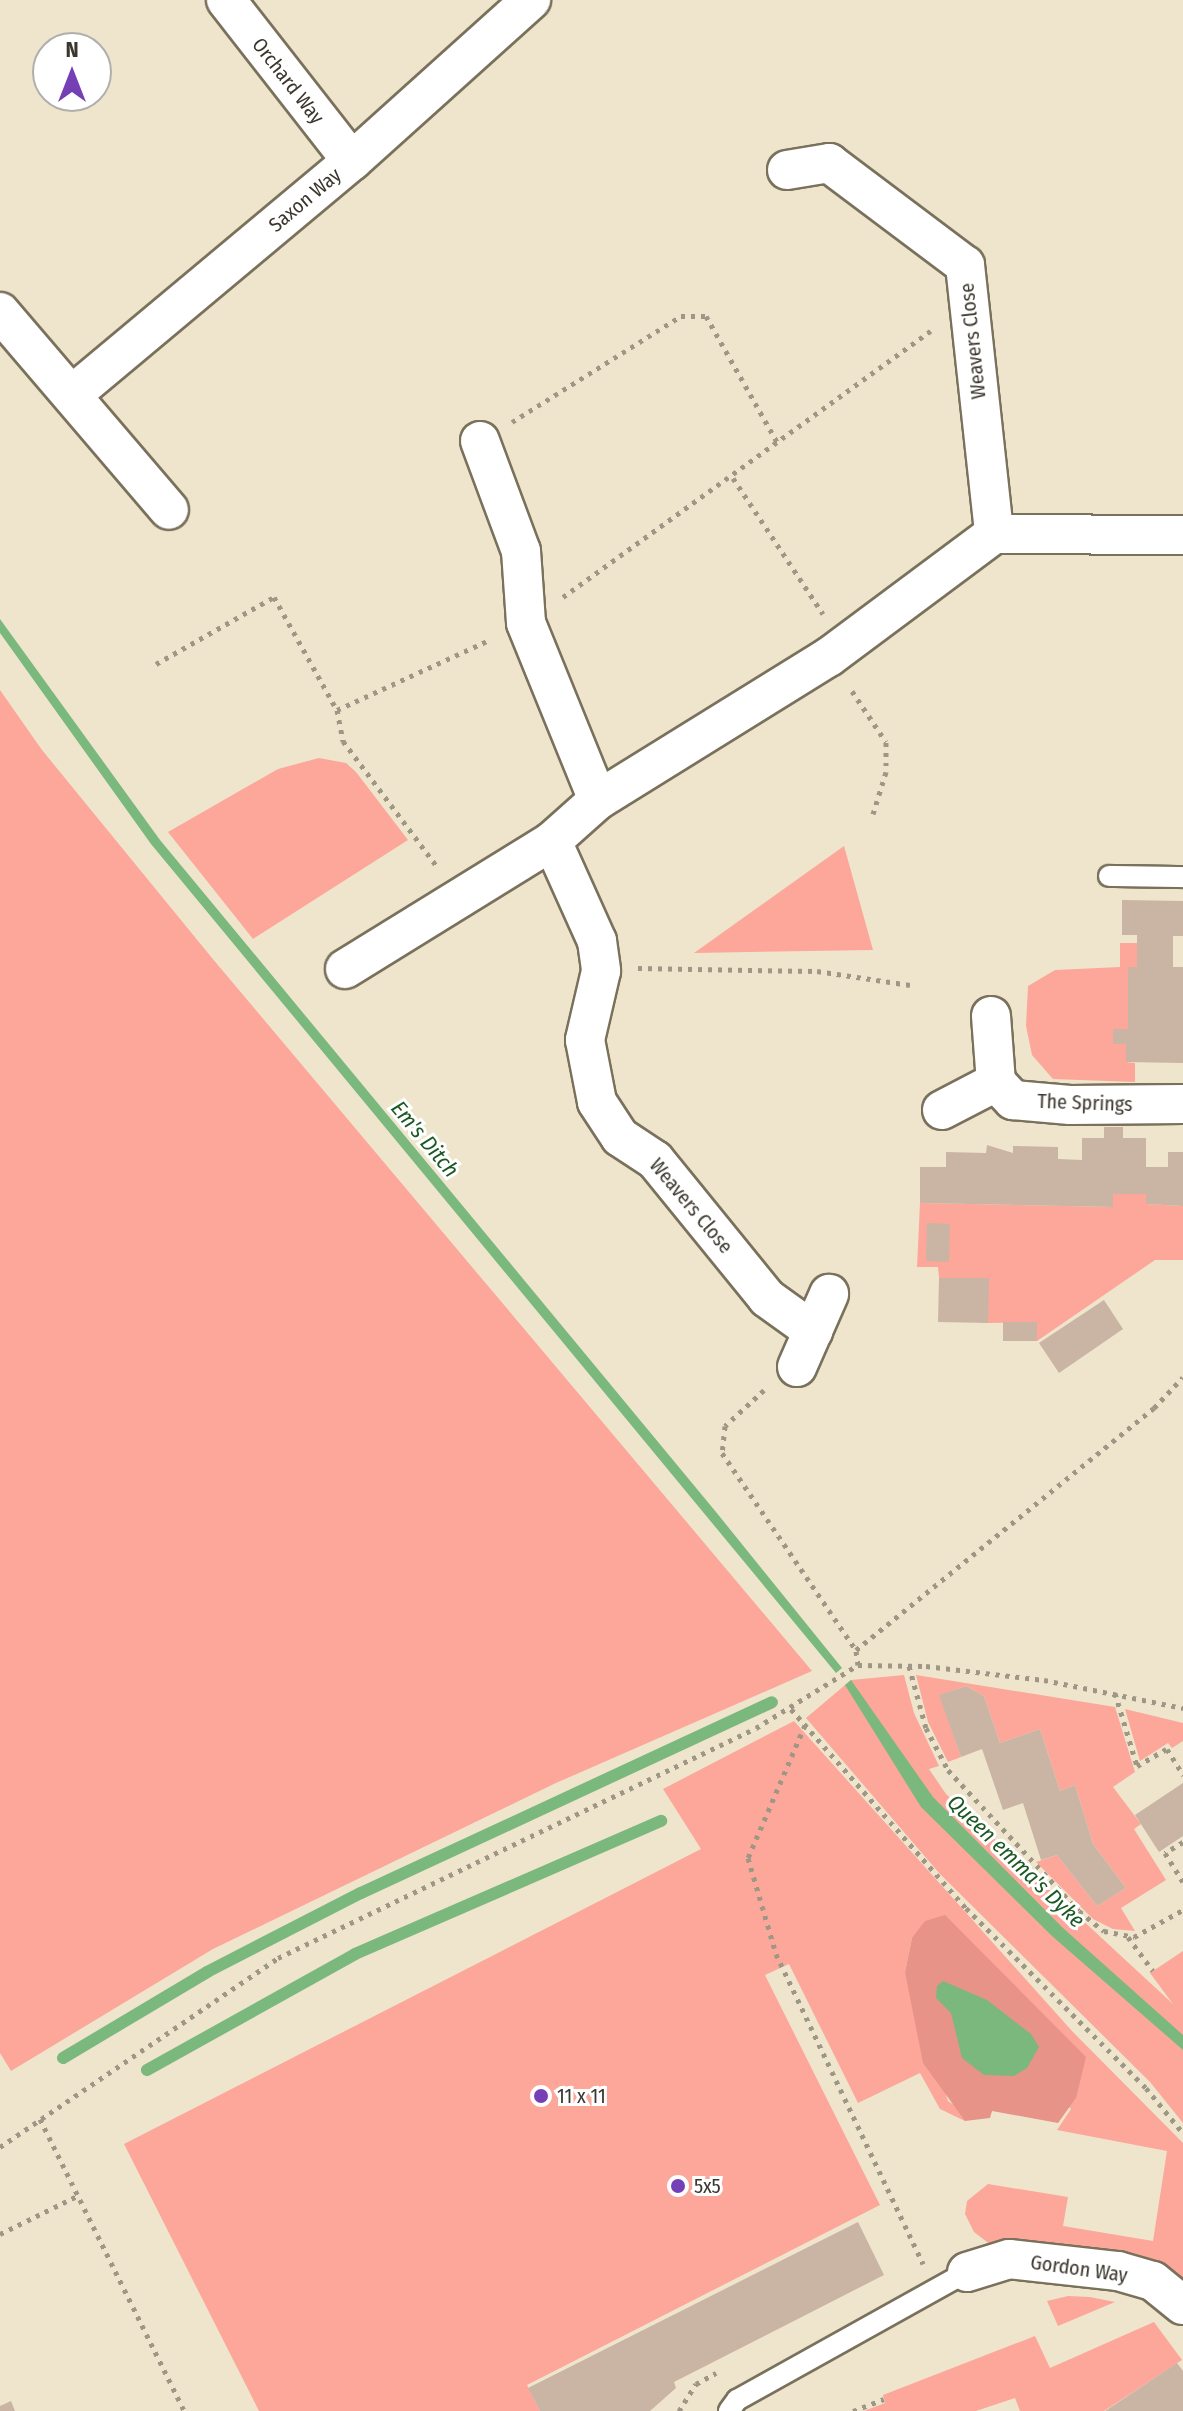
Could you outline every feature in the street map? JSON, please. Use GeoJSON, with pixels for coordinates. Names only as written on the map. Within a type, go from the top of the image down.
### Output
{"type":"FeatureCollection","features":[{"type":"Feature","properties":{"kind":"street","name":"Orchard Way"},"geometry":{"type":"LineString","coordinates":[[226,0],[352,161]]}},
{"type":"Feature","properties":{"kind":"street","name":"Saxon Way"},"geometry":{"type":"LineString","coordinates":[[73,394],[352,161],[531,0]]}},
{"type":"Feature","properties":{"kind":"street","name":"Weavers Close"},"geometry":{"type":"LineString","coordinates":[[787,170],[829,163],[965,265],[994,534]]}},
{"type":"Feature","properties":{"kind":"street"},"geometry":{"type":"LineString","coordinates":[[0,312],[169,510]]}},
{"type":"Feature","properties":{"kind":"street"},"geometry":{"type":"LineString","coordinates":[[480,441],[521,551],[526,623],[598,800]]}},
{"type":"Feature","properties":{"kind":"street"},"geometry":{"type":"LineString","coordinates":[[345,969],[552,841],[598,800],[836,650],[994,534],[1183,535]]}},
{"type":"Feature","properties":{"kind":"street","name":"Weavers Close"},"geometry":{"type":"LineString","coordinates":[[552,841],[597,941],[601,971],[585,1040],[597,1102],[620,1137],[655,1160],[767,1298],[813,1331]]}},
{"type":"Feature","properties":{"kind":"street"},"geometry":{"type":"LineString","coordinates":[[942,1110],[996,1082],[991,1016]]}},
{"type":"Feature","properties":{"kind":"street","name":"The Springs"},"geometry":{"type":"LineString","coordinates":[[996,1082],[1013,1100],[1043,1104],[1183,1104]]}},
{"type":"Feature","properties":{"kind":"street"},"geometry":{"type":"LineString","coordinates":[[797,1367],[829,1294]]}},
{"type":"Feature","properties":{"kind":"street","name":"Gordon Way"},"geometry":{"type":"LineString","coordinates":[[967,2272],[1009,2259],[1118,2271],[1153,2281],[1183,2305]]}},
{"type":"Feature","properties":{"kind":"lane"},"geometry":{"type":"LineString","coordinates":[[1109,876],[1183,877]]}},
{"type":"Feature","properties":{"kind":"lane"},"geometry":{"type":"LineString","coordinates":[[729,2411],[737,2400],[967,2272]]}},
{"type":"Feature","properties":{"kind":"path"},"geometry":{"type":"LineString","coordinates":[[337,710],[526,623],[733,478],[777,442],[969,304]]}},
{"type":"Feature","properties":{"kind":"path"},"geometry":{"type":"LineString","coordinates":[[480,441],[681,316],[706,316],[777,442]]}},
{"type":"Feature","properties":{"kind":"path"},"geometry":{"type":"LineString","coordinates":[[733,478],[836,650],[886,742],[886,772],[873,814]]}},
{"type":"Feature","properties":{"kind":"path"},"geometry":{"type":"LineString","coordinates":[[156,664],[274,597],[337,710],[343,741],[460,897]]}},
{"type":"Feature","properties":{"kind":"path"},"geometry":{"type":"LineString","coordinates":[[601,971],[666,965],[817,971],[910,985]]}},
{"type":"Feature","properties":{"kind":"path"},"geometry":{"type":"LineString","coordinates":[[797,1367],[736,1410],[725,1426],[722,1453],[856,1650],[858,1665]]}},
{"type":"Feature","properties":{"kind":"path"},"geometry":{"type":"LineString","coordinates":[[856,1650],[1154,1408],[1183,1377]]}},
{"type":"Feature","properties":{"kind":"path"},"geometry":{"type":"LineString","coordinates":[[0,2147],[278,1958],[791,1709],[858,1665],[909,1666],[1115,1693],[1183,1708]]}},
{"type":"Feature","properties":{"kind":"path"},"geometry":{"type":"LineString","coordinates":[[909,1666],[926,1728],[964,1792],[1072,1905],[1097,1927],[1128,1937],[1147,1933],[1183,1910]]}},
{"type":"Feature","properties":{"kind":"path"},"geometry":{"type":"LineString","coordinates":[[1115,1693],[1137,1766],[1167,1749],[1183,1775]]}},
{"type":"Feature","properties":{"kind":"path"},"geometry":{"type":"LineString","coordinates":[[791,1709],[955,1897],[1146,2088],[1183,2133]]}},
{"type":"Feature","properties":{"kind":"path"},"geometry":{"type":"LineString","coordinates":[[805,1725],[748,1858],[776,1954],[925,2268]]}},
{"type":"Feature","properties":{"kind":"path"},"geometry":{"type":"LineString","coordinates":[[1183,1842],[1165,1853],[1183,1882]]}},
{"type":"Feature","properties":{"kind":"path"},"geometry":{"type":"LineString","coordinates":[[1128,1937],[1153,1971]]}},
{"type":"Feature","properties":{"kind":"path"},"geometry":{"type":"LineString","coordinates":[[40,2119],[184,2411]]}},
{"type":"Feature","properties":{"kind":"path"},"geometry":{"type":"LineString","coordinates":[[0,2234],[77,2196]]}},
{"type":"Feature","properties":{"kind":"path"},"geometry":{"type":"LineString","coordinates":[[853,2411],[884,2399]]}},
{"type":"Feature","properties":{"kind":"shaded area"},"geometry":{"type":"Polygon","coordinates":[[[0,619],[160,840],[716,1512],[842,1668],[836,1673],[151,844],[0,633],[0,619]]]}},
{"type":"Feature","properties":{"kind":"shaded area"},"geometry":{"type":"Polygon","coordinates":[[[0,690],[42,750],[212,958],[812,1671],[556,1783],[213,1949],[11,2071],[0,2053],[0,690]]]}},
{"type":"Feature","properties":{"kind":"shaded area"},"geometry":{"type":"Polygon","coordinates":[[[319,758],[346,763],[356,772],[408,840],[253,939],[168,832],[278,769],[319,758]]]}},
{"type":"Feature","properties":{"kind":"shaded area"},"geometry":{"type":"Polygon","coordinates":[[[844,846],[873,950],[694,953],[844,846]]]}},
{"type":"Feature","properties":{"kind":"shaded area"},"geometry":{"type":"Polygon","coordinates":[[[1120,943],[1137,943],[1137,967],[1128,968],[1128,1029],[1114,1029],[1113,1043],[1126,1044],[1126,1062],[1135,1063],[1135,1082],[1053,1079],[1032,1055],[1026,1026],[1028,986],[1055,970],[1120,967],[1120,943]]]}},
{"type":"Feature","properties":{"kind":"shaded area"},"geometry":{"type":"Polygon","coordinates":[[[1113,1194],[1146,1194],[1146,1204],[1183,1206],[1183,1260],[1155,1260],[1037,1341],[1036,1322],[988,1323],[988,1278],[939,1278],[938,1267],[917,1267],[920,1203],[1113,1207],[1113,1194]]]}},
{"type":"Feature","properties":{"kind":"shaded area"},"geometry":{"type":"Polygon","coordinates":[[[904,1675],[914,1713],[939,1766],[929,1769],[946,1794],[1173,2004],[1150,1973],[1183,1951],[1183,2123],[1150,2082],[940,1874],[806,1718],[851,1680],[904,1675]]]}},
{"type":"Feature","properties":{"kind":"shaded area"},"geometry":{"type":"Polygon","coordinates":[[[916,1675],[1115,1707],[1135,1772],[1113,1787],[1141,1824],[1134,1829],[1166,1880],[1121,1908],[1135,1931],[1113,1929],[1093,1919],[1036,1862],[1057,1855],[1097,1906],[1126,1888],[1093,1844],[1075,1785],[1060,1791],[1040,1729],[1000,1743],[984,1696],[966,1686],[940,1695],[961,1757],[948,1762],[928,1722],[916,1675]]]}},
{"type":"Feature","properties":{"kind":"shaded area"},"geometry":{"type":"Polygon","coordinates":[[[851,1680],[933,1797],[1063,1928],[1183,2035],[1183,2050],[1052,1936],[921,1807],[845,1685],[851,1680]]]}},
{"type":"Feature","properties":{"kind":"shaded area"},"geometry":{"type":"Polygon","coordinates":[[[1125,1709],[1183,1723],[1183,1741],[1172,1748],[1168,1743],[1140,1761],[1125,1709]]]}},
{"type":"Feature","properties":{"kind":"shaded area"},"geometry":{"type":"Polygon","coordinates":[[[794,1721],[1072,2031],[1183,2143],[1183,2286],[991,2245],[974,2232],[965,2214],[967,2201],[988,2184],[1068,2197],[1063,2226],[1153,2241],[1167,2151],[1057,2130],[1071,2109],[912,1938],[905,1972],[948,2101],[963,2111],[965,2121],[940,2109],[920,2073],[858,2103],[789,1964],[765,1975],[880,2205],[527,2385],[540,2411],[259,2411],[124,2144],[701,1849],[663,1789],[794,1721]]]}},
{"type":"Feature","properties":{"kind":"shaded area"},"geometry":{"type":"Polygon","coordinates":[[[945,1915],[1086,2057],[1076,2098],[1058,2123],[992,2111],[990,2118],[965,2121],[923,2063],[905,1972],[912,1938],[925,1921],[945,1915]]]}},
{"type":"Feature","properties":{"kind":"shaded area"},"geometry":{"type":"Polygon","coordinates":[[[943,1981],[987,2000],[1031,2034],[1039,2047],[1027,2068],[1014,2076],[984,2075],[962,2058],[951,2013],[936,1998],[937,1986],[943,1981]]]}},
{"type":"Feature","properties":{"kind":"shaded area"},"geometry":{"type":"Polygon","coordinates":[[[1068,2296],[1115,2302],[1058,2326],[1047,2301],[1068,2296]]]}},
{"type":"Feature","properties":{"kind":"shaded area"},"geometry":{"type":"Polygon","coordinates":[[[1154,2322],[1182,2360],[1104,2411],[1020,2411],[1015,2398],[976,2411],[864,2411],[885,2403],[883,2395],[1035,2336],[1050,2368],[1154,2322]]]}},
{"type":"Feature","properties":{"kind":"building"},"geometry":{"type":"Polygon","coordinates":[[[1122,900],[1183,901],[1183,936],[1173,936],[1173,967],[1183,967],[1183,1063],[1126,1062],[1126,1044],[1113,1044],[1113,1029],[1128,1029],[1128,967],[1137,967],[1137,935],[1122,935],[1122,900]]]}},
{"type":"Feature","properties":{"kind":"building"},"geometry":{"type":"Polygon","coordinates":[[[1104,1127],[1123,1127],[1123,1138],[1146,1138],[1146,1167],[1168,1167],[1168,1152],[1183,1152],[1183,1206],[1146,1204],[1146,1194],[1113,1194],[1113,1207],[920,1203],[920,1167],[946,1167],[946,1152],[986,1153],[987,1145],[1013,1153],[1013,1146],[1058,1147],[1058,1159],[1082,1160],[1082,1138],[1104,1138],[1104,1127]]]}},
{"type":"Feature","properties":{"kind":"building"},"geometry":{"type":"Polygon","coordinates":[[[927,1223],[950,1224],[949,1262],[926,1261],[927,1223]]]}},
{"type":"Feature","properties":{"kind":"building"},"geometry":{"type":"Polygon","coordinates":[[[939,1278],[989,1278],[988,1323],[938,1322],[939,1278]]]}},
{"type":"Feature","properties":{"kind":"building"},"geometry":{"type":"Polygon","coordinates":[[[1104,1300],[1123,1329],[1059,1373],[1039,1343],[1104,1300]]]}},
{"type":"Feature","properties":{"kind":"building"},"geometry":{"type":"Polygon","coordinates":[[[1003,1322],[1037,1322],[1037,1341],[1003,1341],[1003,1322]]]}},
{"type":"Feature","properties":{"kind":"building"},"geometry":{"type":"Polygon","coordinates":[[[966,1686],[984,1696],[1000,1743],[1040,1729],[1060,1791],[1075,1785],[1093,1844],[1126,1888],[1097,1906],[1057,1855],[1041,1860],[1023,1803],[1003,1810],[982,1749],[961,1757],[939,1695],[966,1686]]]}},
{"type":"Feature","properties":{"kind":"building"},"geometry":{"type":"Polygon","coordinates":[[[1183,1783],[1183,1836],[1159,1852],[1135,1815],[1183,1783]]]}},
{"type":"Feature","properties":{"kind":"building"},"geometry":{"type":"Polygon","coordinates":[[[858,2222],[884,2275],[674,2382],[676,2388],[650,2411],[540,2411],[528,2388],[858,2222]]]}},
{"type":"Feature","properties":{"kind":"building"},"geometry":{"type":"Polygon","coordinates":[[[1177,2363],[1183,2371],[1183,2411],[1105,2411],[1177,2363]]]}},
{"type":"Feature","properties":{"kind":"building"},"geometry":{"type":"Polygon","coordinates":[[[11,2401],[15,2411],[0,2411],[0,2406],[11,2401]]]}},
{"type":"Feature","properties":{"kind":"waterway"},"geometry":{"type":"LineString","coordinates":[[63,2058],[207,1972],[361,1893],[772,1702]]}},
{"type":"Feature","properties":{"kind":"waterway"},"geometry":{"type":"LineString","coordinates":[[147,2070],[355,1954],[661,1821]]}},
{"type":"Feature","properties":{"kind":"place","name":"11 x 11"},"geometry":{"type":"Point","coordinates":[541,2096]}},
{"type":"Feature","properties":{"kind":"place","name":"5x5"},"geometry":{"type":"Point","coordinates":[678,2186]}},
{"type":"Feature","properties":{"kind":"water label","name":"Em's Ditch"},"geometry":{"type":"Point","coordinates":[425,1139]}},
{"type":"Feature","properties":{"kind":"water label","name":"Queen emma's Dyke"},"geometry":{"type":"Point","coordinates":[1016,1861]}}]}
